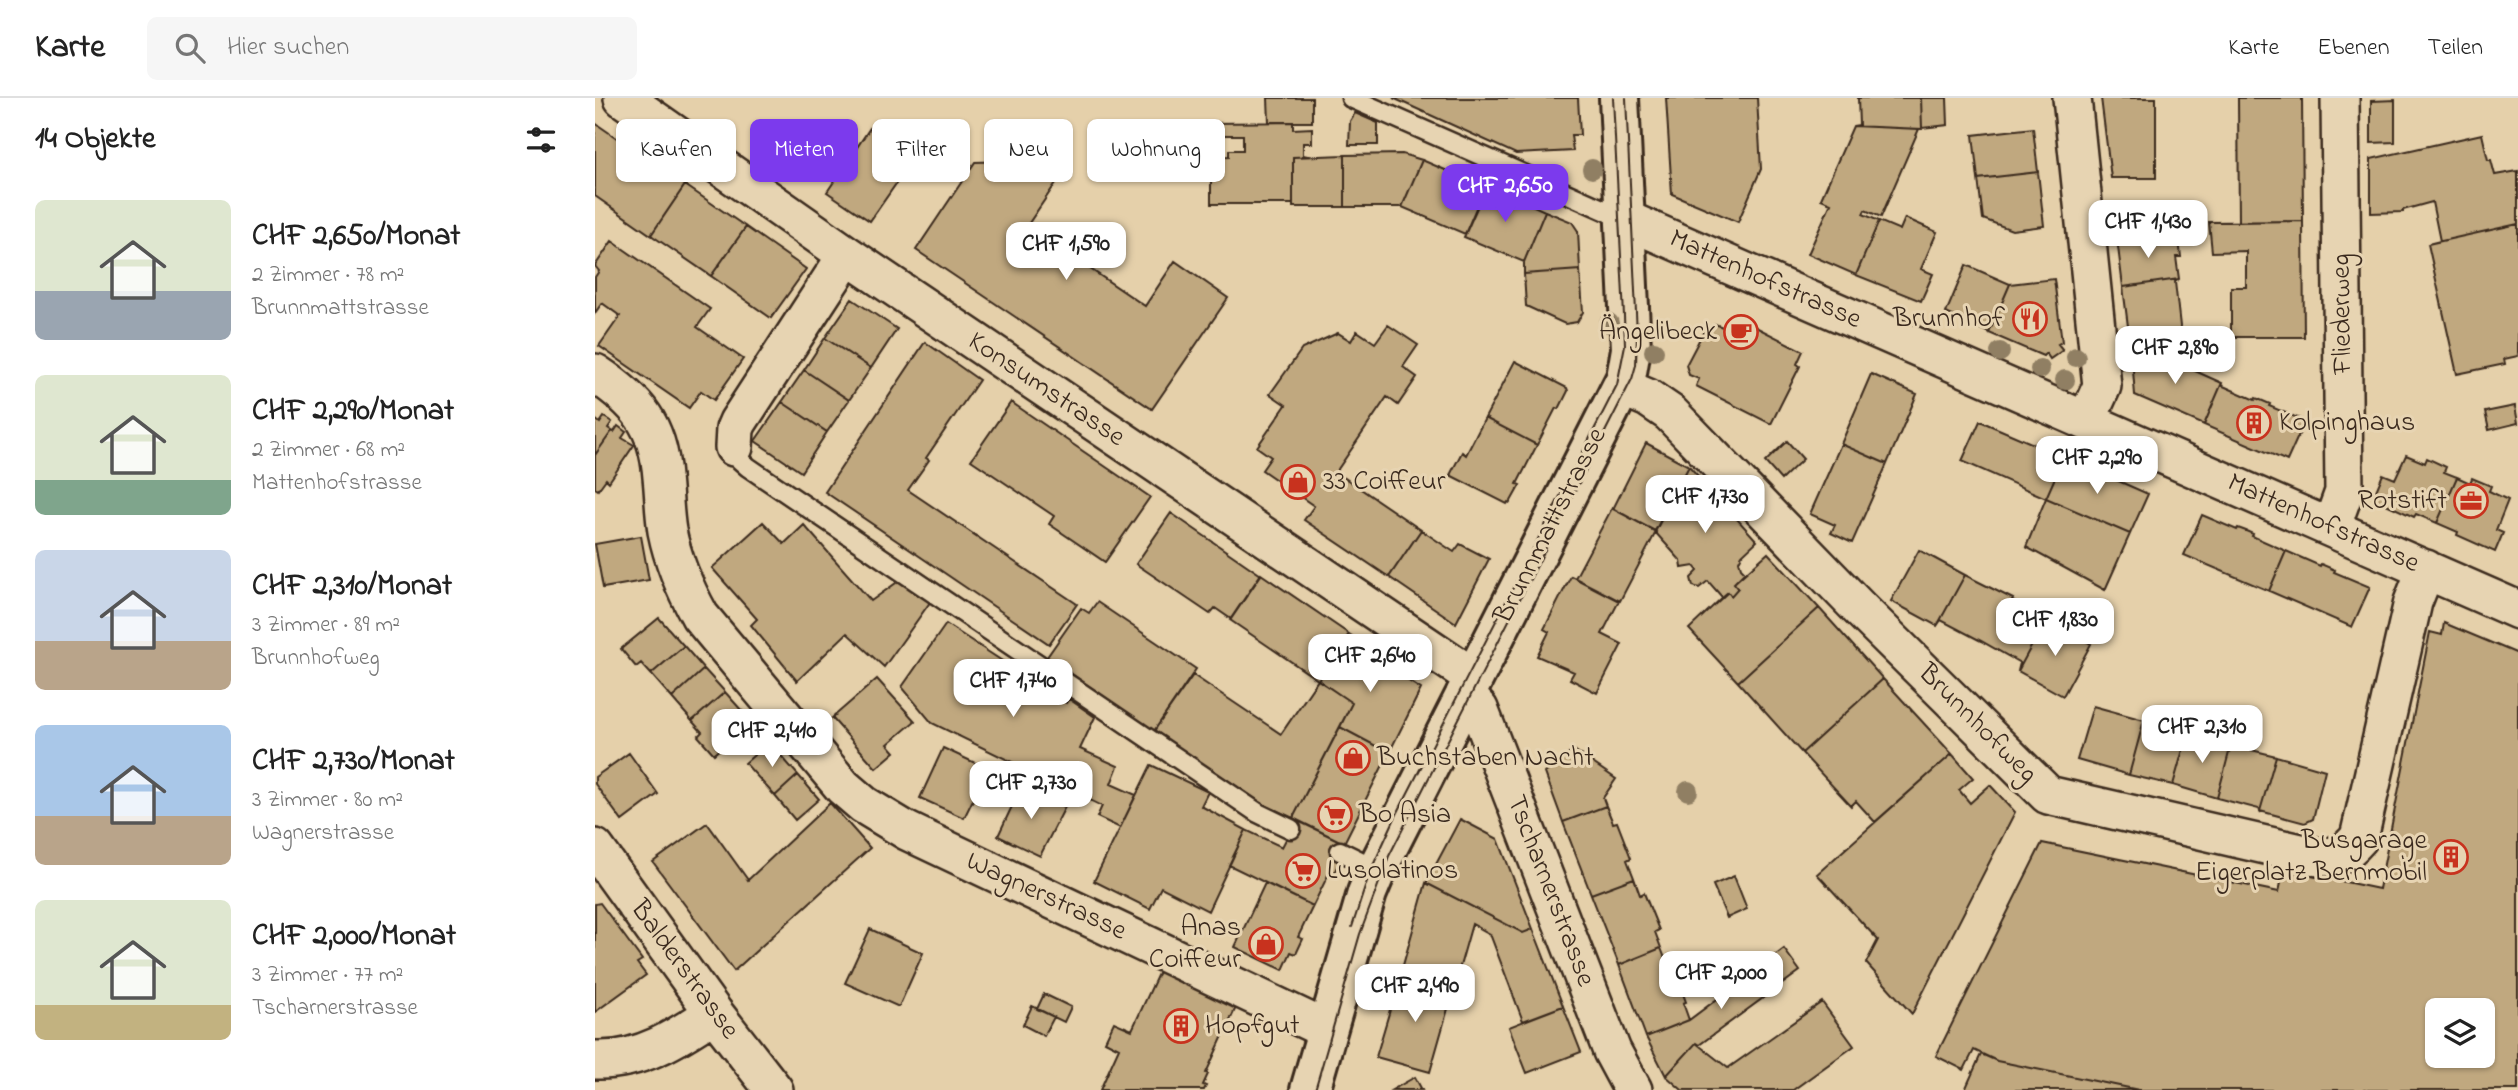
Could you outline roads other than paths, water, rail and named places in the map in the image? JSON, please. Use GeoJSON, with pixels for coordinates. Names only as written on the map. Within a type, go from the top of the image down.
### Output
{"type":"FeatureCollection","features":[{"type":"Feature","properties":{"kind":"street","name":"Konsumstrasse"},"geometry":{"type":"LineString","coordinates":[[623,98],[846,256],[1469,685]]}},
{"type":"Feature","properties":{"kind":"street","name":"Brunnmattstrasse"},"geometry":{"type":"LineString","coordinates":[[1310,1090],[1367,893],[1377,869],[1622,387],[1630,363],[1627,220],[1619,98]]}},
{"type":"Feature","properties":{"kind":"street"},"geometry":{"type":"LineString","coordinates":[[2072,98],[2102,386],[2086,421]]}},
{"type":"Feature","properties":{"kind":"street","name":"Fliederweg"},"geometry":{"type":"LineString","coordinates":[[2331,528],[2344,492],[2340,98]]}},
{"type":"Feature","properties":{"kind":"street","name":"Mattenhofstrasse"},"geometry":{"type":"LineString","coordinates":[[1627,220],[2518,610]]}},
{"type":"Feature","properties":{"kind":"street"},"geometry":{"type":"LineString","coordinates":[[734,447],[738,422],[846,256]]}},
{"type":"Feature","properties":{"kind":"street","name":"Wagnerstrasse"},"geometry":{"type":"LineString","coordinates":[[595,373],[635,403],[654,434],[660,456],[667,530],[672,552],[700,616],[843,787],[864,805],[907,831],[1327,1030]]}},
{"type":"Feature","properties":{"kind":"street","name":"Brunnhofweg"},"geometry":{"type":"LineString","coordinates":[[1622,387],[1648,398],[1670,413],[1860,609],[2049,794],[2318,857],[2335,857],[2349,849],[2359,838],[2413,602],[2426,569]]}},
{"type":"Feature","properties":{"kind":"street","name":"Tscharnerstrasse"},"geometry":{"type":"LineString","coordinates":[[1469,685],[1612,1051],[1633,1090]]}},
{"type":"Feature","properties":{"kind":"street","name":"Balderstrasse"},"geometry":{"type":"LineString","coordinates":[[595,848],[713,1013],[774,1090]]}},
{"type":"Feature","properties":{"kind":"street"},"geometry":{"type":"LineString","coordinates":[[595,1060],[640,1054],[663,1045],[713,1013]]}},
{"type":"Feature","properties":{"kind":"lane"},"geometry":{"type":"LineString","coordinates":[[1351,98],[1627,220]]}},
{"type":"Feature","properties":{"kind":"lane"},"geometry":{"type":"LineString","coordinates":[[734,447],[740,460],[748,467],[1258,813],[1291,829]]}},
{"type":"Feature","properties":{"kind":"lane"},"geometry":{"type":"LineString","coordinates":[[1340,852],[1377,869]]}},
{"type":"Feature","properties":{"kind":"tram line"},"geometry":{"type":"LineString","coordinates":[[1352,927],[1370,872],[1395,818],[1617,385],[1625,345],[1613,98]]}},
{"type":"Feature","properties":{"kind":"tram line"},"geometry":{"type":"LineString","coordinates":[[1315,1090],[1360,934],[1389,856],[1632,379],[1636,365],[1637,334],[1626,98]]}},
{"type":"Feature","properties":{"kind":"place","name":"Brunnhof"},"geometry":{"type":"Point","coordinates":[2030,319]}},
{"type":"Feature","properties":{"kind":"place","name":"Ängelibeck"},"geometry":{"type":"Point","coordinates":[1741,332]}},
{"type":"Feature","properties":{"kind":"place","name":"Kolpinghaus"},"geometry":{"type":"Point","coordinates":[2254,423]}},
{"type":"Feature","properties":{"kind":"place","name":"33 Coiffeur"},"geometry":{"type":"Point","coordinates":[1298,482]}},
{"type":"Feature","properties":{"kind":"place","name":"Rotstift"},"geometry":{"type":"Point","coordinates":[2471,501]}},
{"type":"Feature","properties":{"kind":"place","name":"Buchstaben Nacht"},"geometry":{"type":"Point","coordinates":[1353,758]}},
{"type":"Feature","properties":{"kind":"place","name":"Bo Asia"},"geometry":{"type":"Point","coordinates":[1335,815]}},
{"type":"Feature","properties":{"kind":"place","name":"Busgarage Eigerplatz Bernmobil"},"geometry":{"type":"Point","coordinates":[2451,857]}},
{"type":"Feature","properties":{"kind":"place","name":"Lusolatinos"},"geometry":{"type":"Point","coordinates":[1303,871]}},
{"type":"Feature","properties":{"kind":"place","name":"Anas Coiffeur"},"geometry":{"type":"Point","coordinates":[1266,944]}},
{"type":"Feature","properties":{"kind":"place","name":"Hopfgut"},"geometry":{"type":"Point","coordinates":[1181,1026]}}]}
